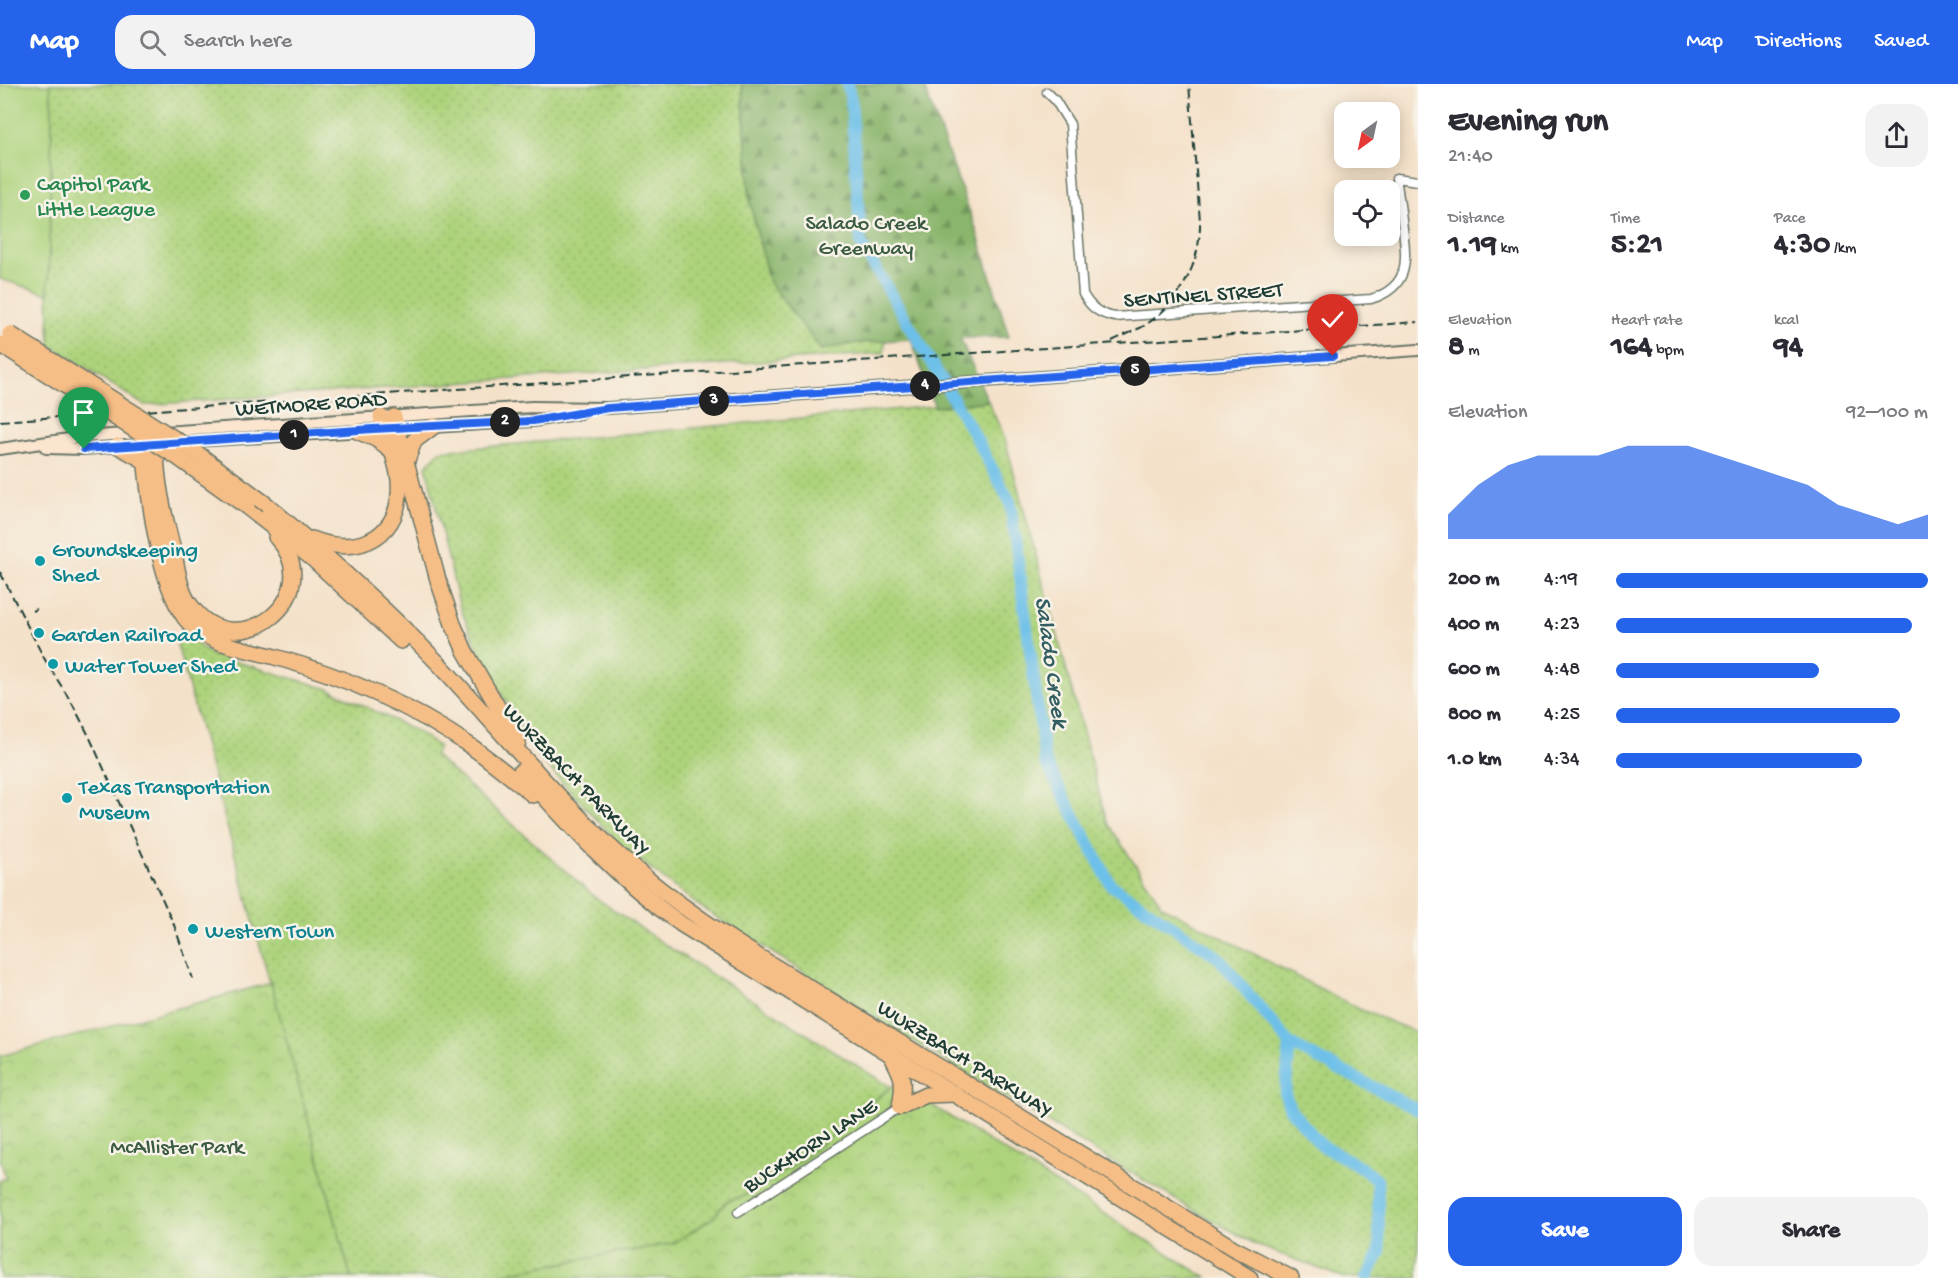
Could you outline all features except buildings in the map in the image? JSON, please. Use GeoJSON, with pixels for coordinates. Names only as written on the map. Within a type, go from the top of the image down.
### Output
{"type":"FeatureCollection","features":[{"type":"Feature","properties":{"kind":"highway","name":"WURZBACH PARKWAY"},"geometry":{"type":"LineString","coordinates":[[3,335],[194,451],[303,536],[371,597],[439,664],[539,775],[609,847],[677,903],[717,930],[1233,1248],[1291,1278]]}},
{"type":"Feature","properties":{"kind":"highway","name":"WURZBACH PARKWAY"},"geometry":{"type":"LineString","coordinates":[[3,335],[248,507],[313,559],[426,664],[581,837],[627,882],[681,924],[1250,1278]]}},
{"type":"Feature","properties":{"kind":"highway"},"geometry":{"type":"LineString","coordinates":[[303,536],[328,545],[342,547],[363,544],[378,535],[390,520],[398,500],[398,477],[391,452],[389,423]]}},
{"type":"Feature","properties":{"kind":"highway"},"geometry":{"type":"LineString","coordinates":[[389,423],[406,463],[438,580],[453,624],[465,651],[499,712],[539,775]]}},
{"type":"Feature","properties":{"kind":"highway"},"geometry":{"type":"LineString","coordinates":[[406,463],[414,441],[434,426]]}},
{"type":"Feature","properties":{"kind":"highway"},"geometry":{"type":"LineString","coordinates":[[357,431],[377,440],[391,452]]}},
{"type":"Feature","properties":{"kind":"highway"},"geometry":{"type":"LineString","coordinates":[[149,438],[176,562],[187,601],[200,617],[229,630],[253,628],[264,624],[283,605],[292,586],[293,566],[285,547],[248,507]]}},
{"type":"Feature","properties":{"kind":"highway"},"geometry":{"type":"LineString","coordinates":[[149,438],[145,461],[154,524],[166,575],[178,607],[191,625],[203,635],[221,643],[309,666],[338,677],[431,721],[489,759],[581,837]]}},
{"type":"Feature","properties":{"kind":"highway"},"geometry":{"type":"LineString","coordinates":[[157,475],[170,451],[183,442]]}},
{"type":"Feature","properties":{"kind":"highway"},"geometry":{"type":"LineString","coordinates":[[118,446],[145,461]]}},
{"type":"Feature","properties":{"kind":"highway"},"geometry":{"type":"LineString","coordinates":[[890,1053],[904,1086],[900,1107]]}},
{"type":"Feature","properties":{"kind":"highway"},"geometry":{"type":"LineString","coordinates":[[900,1107],[926,1095],[956,1094]]}},
{"type":"Feature","properties":{"kind":"main road","name":"WETMORE ROAD"},"geometry":{"type":"LineString","coordinates":[[0,449],[83,437],[149,438],[389,423],[532,407],[608,408],[1418,350]]}},
{"type":"Feature","properties":{"kind":"main road","name":"WETMORE ROAD"},"geometry":{"type":"LineString","coordinates":[[18,447],[84,449],[118,446],[149,438],[183,442],[357,431],[389,423],[434,426],[533,421],[608,408]]}},
{"type":"Feature","properties":{"kind":"street","name":"SENTINEL STREET"},"geometry":{"type":"LineString","coordinates":[[1047,92],[1055,100],[1070,124],[1083,294],[1094,309],[1102,315],[1115,317],[1371,300],[1386,295],[1404,272],[1406,257],[1396,178],[1418,181]]}},
{"type":"Feature","properties":{"kind":"street","name":"BUCKHORN LANE"},"geometry":{"type":"LineString","coordinates":[[738,1212],[900,1107]]}},
{"type":"Feature","properties":{"kind":"green space","name":"Capitol Park Little League"},"geometry":{"type":"Polygon","coordinates":[[[0,84],[50,84],[52,112],[48,294],[0,279],[0,84]]]}},
{"type":"Feature","properties":{"kind":"green space"},"geometry":{"type":"Polygon","coordinates":[[[50,84],[742,84],[750,203],[857,343],[885,341],[884,353],[144,405],[50,345],[48,294],[52,112],[50,84]]]}},
{"type":"Feature","properties":{"kind":"green space","name":"Salado Creek Greenway"},"geometry":{"type":"Polygon","coordinates":[[[742,84],[923,84],[976,229],[1009,337],[960,338],[988,401],[935,407],[911,339],[857,343],[821,350],[769,282],[750,203],[742,84]]]}},
{"type":"Feature","properties":{"kind":"green space"},"geometry":{"type":"Polygon","coordinates":[[[988,401],[1005,439],[1107,822],[1162,906],[1359,1009],[1418,1033],[1418,1278],[1345,1278],[1259,1246],[1190,1208],[898,1032],[699,906],[621,846],[539,757],[486,669],[460,607],[426,466],[440,451],[988,401]]]}},
{"type":"Feature","properties":{"kind":"green space"},"geometry":{"type":"Polygon","coordinates":[[[182,632],[210,654],[329,689],[417,732],[439,747],[434,755],[596,898],[670,948],[891,1087],[802,1160],[744,1196],[727,1201],[713,1218],[674,1243],[478,1278],[351,1278],[177,644],[182,632]]]}},
{"type":"Feature","properties":{"kind":"green space","name":"McAllister Park"},"geometry":{"type":"Polygon","coordinates":[[[271,983],[351,1278],[0,1278],[0,1180],[6,1179],[0,1158],[0,1056],[271,983]]]}},
{"type":"Feature","properties":{"kind":"green space"},"geometry":{"type":"Polygon","coordinates":[[[896,1083],[1207,1278],[478,1278],[674,1243],[713,1218],[727,1201],[744,1196],[802,1160],[896,1083]]]}},
{"type":"Feature","properties":{"kind":"waterway","name":"Salado Creek"},"geometry":{"type":"LineString","coordinates":[[847,84],[851,99],[861,244],[975,436],[1010,502],[1045,761],[1111,885],[1218,957],[1290,1044],[1418,1110]]}},
{"type":"Feature","properties":{"kind":"waterway"},"geometry":{"type":"LineString","coordinates":[[1290,1044],[1285,1094],[1290,1109],[1321,1145],[1356,1164],[1377,1180],[1380,1252],[1367,1278]]}},
{"type":"Feature","properties":{"kind":"railway"},"geometry":{"type":"LineString","coordinates":[[1112,341],[1142,327],[1167,307],[1185,282],[1197,253],[1200,221],[1189,84]]}},
{"type":"Feature","properties":{"kind":"railway"},"geometry":{"type":"LineString","coordinates":[[0,421],[1418,322]]}},
{"type":"Feature","properties":{"kind":"railway"},"geometry":{"type":"LineString","coordinates":[[0,572],[44,658],[90,738],[174,925],[193,979]]}},
{"type":"Feature","properties":{"kind":"railway"},"geometry":{"type":"LineString","coordinates":[[33,611],[37,609]]}},
{"type":"Feature","properties":{"kind":"place","name":"Capitol Park Little League"},"geometry":{"type":"Point","coordinates":[25,195]}},
{"type":"Feature","properties":{"kind":"place","name":"Groundskeeping Shed"},"geometry":{"type":"Point","coordinates":[40,561]}},
{"type":"Feature","properties":{"kind":"place","name":"Garden Railroad"},"geometry":{"type":"Point","coordinates":[39,633]}},
{"type":"Feature","properties":{"kind":"place","name":"Water Tower Shed"},"geometry":{"type":"Point","coordinates":[53,664]}},
{"type":"Feature","properties":{"kind":"place","name":"Texas Transportation Museum"},"geometry":{"type":"Point","coordinates":[67,798]}},
{"type":"Feature","properties":{"kind":"place","name":"Western Town"},"geometry":{"type":"Point","coordinates":[193,929]}},
{"type":"Feature","properties":{"kind":"route"},"geometry":{"type":"LineString","coordinates":[[84,449],[373,429],[533,421],[608,408],[1333,356]]}}]}
